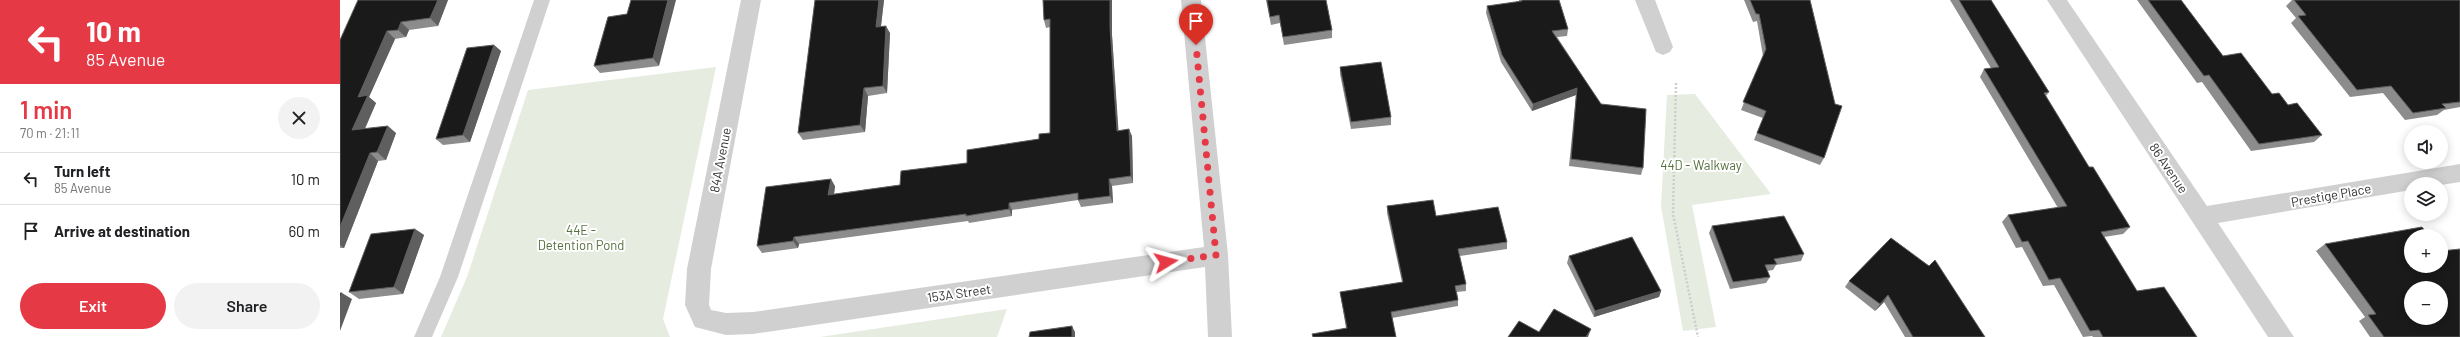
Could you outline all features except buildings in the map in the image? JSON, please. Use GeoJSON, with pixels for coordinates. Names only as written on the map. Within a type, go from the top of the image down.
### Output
{"type":"FeatureCollection","features":[{"type":"Feature","properties":{"kind":"street","name":"84A Avenue"},"geometry":{"type":"LineString","coordinates":[[703,319],[697,306],[699,269],[751,0]]}},
{"type":"Feature","properties":{"kind":"street"},"geometry":{"type":"LineString","coordinates":[[1191,0],[1216,255],[1220,337]]}},
{"type":"Feature","properties":{"kind":"street"},"geometry":{"type":"LineString","coordinates":[[1645,0],[1663,47]]}},
{"type":"Feature","properties":{"kind":"street","name":"86 Avenue"},"geometry":{"type":"LineString","coordinates":[[2057,0],[2282,337]]}},
{"type":"Feature","properties":{"kind":"street","name":"Prestige Place"},"geometry":{"type":"LineString","coordinates":[[2202,216],[2460,173]]}},
{"type":"Feature","properties":{"kind":"street","name":"153A Street"},"geometry":{"type":"LineString","coordinates":[[703,319],[726,324],[753,322],[1216,255]]}},
{"type":"Feature","properties":{"kind":"lane"},"geometry":{"type":"LineString","coordinates":[[423,337],[449,277],[542,0]]}},
{"type":"Feature","properties":{"kind":"path"},"geometry":{"type":"LineString","coordinates":[[1676,83],[1673,214],[1698,337]]}},
{"type":"Feature","properties":{"kind":"green space","name":"44E - Detention Pond"},"geometry":{"type":"Polygon","coordinates":[[[716,67],[663,319],[670,337],[441,337],[467,277],[528,90],[716,67]]]}},
{"type":"Feature","properties":{"kind":"green space","name":"44D - Walkway"},"geometry":{"type":"Polygon","coordinates":[[[1695,94],[1771,194],[1692,205],[1716,327],[1683,331],[1661,206],[1667,95],[1695,94]]]}},
{"type":"Feature","properties":{"kind":"green space"},"geometry":{"type":"Polygon","coordinates":[[[1007,309],[997,337],[820,337],[1007,309]]]}},
{"type":"Feature","properties":{"kind":"route"},"geometry":{"type":"LineString","coordinates":[[1166,262],[1216,255],[1196,45]]}}]}
